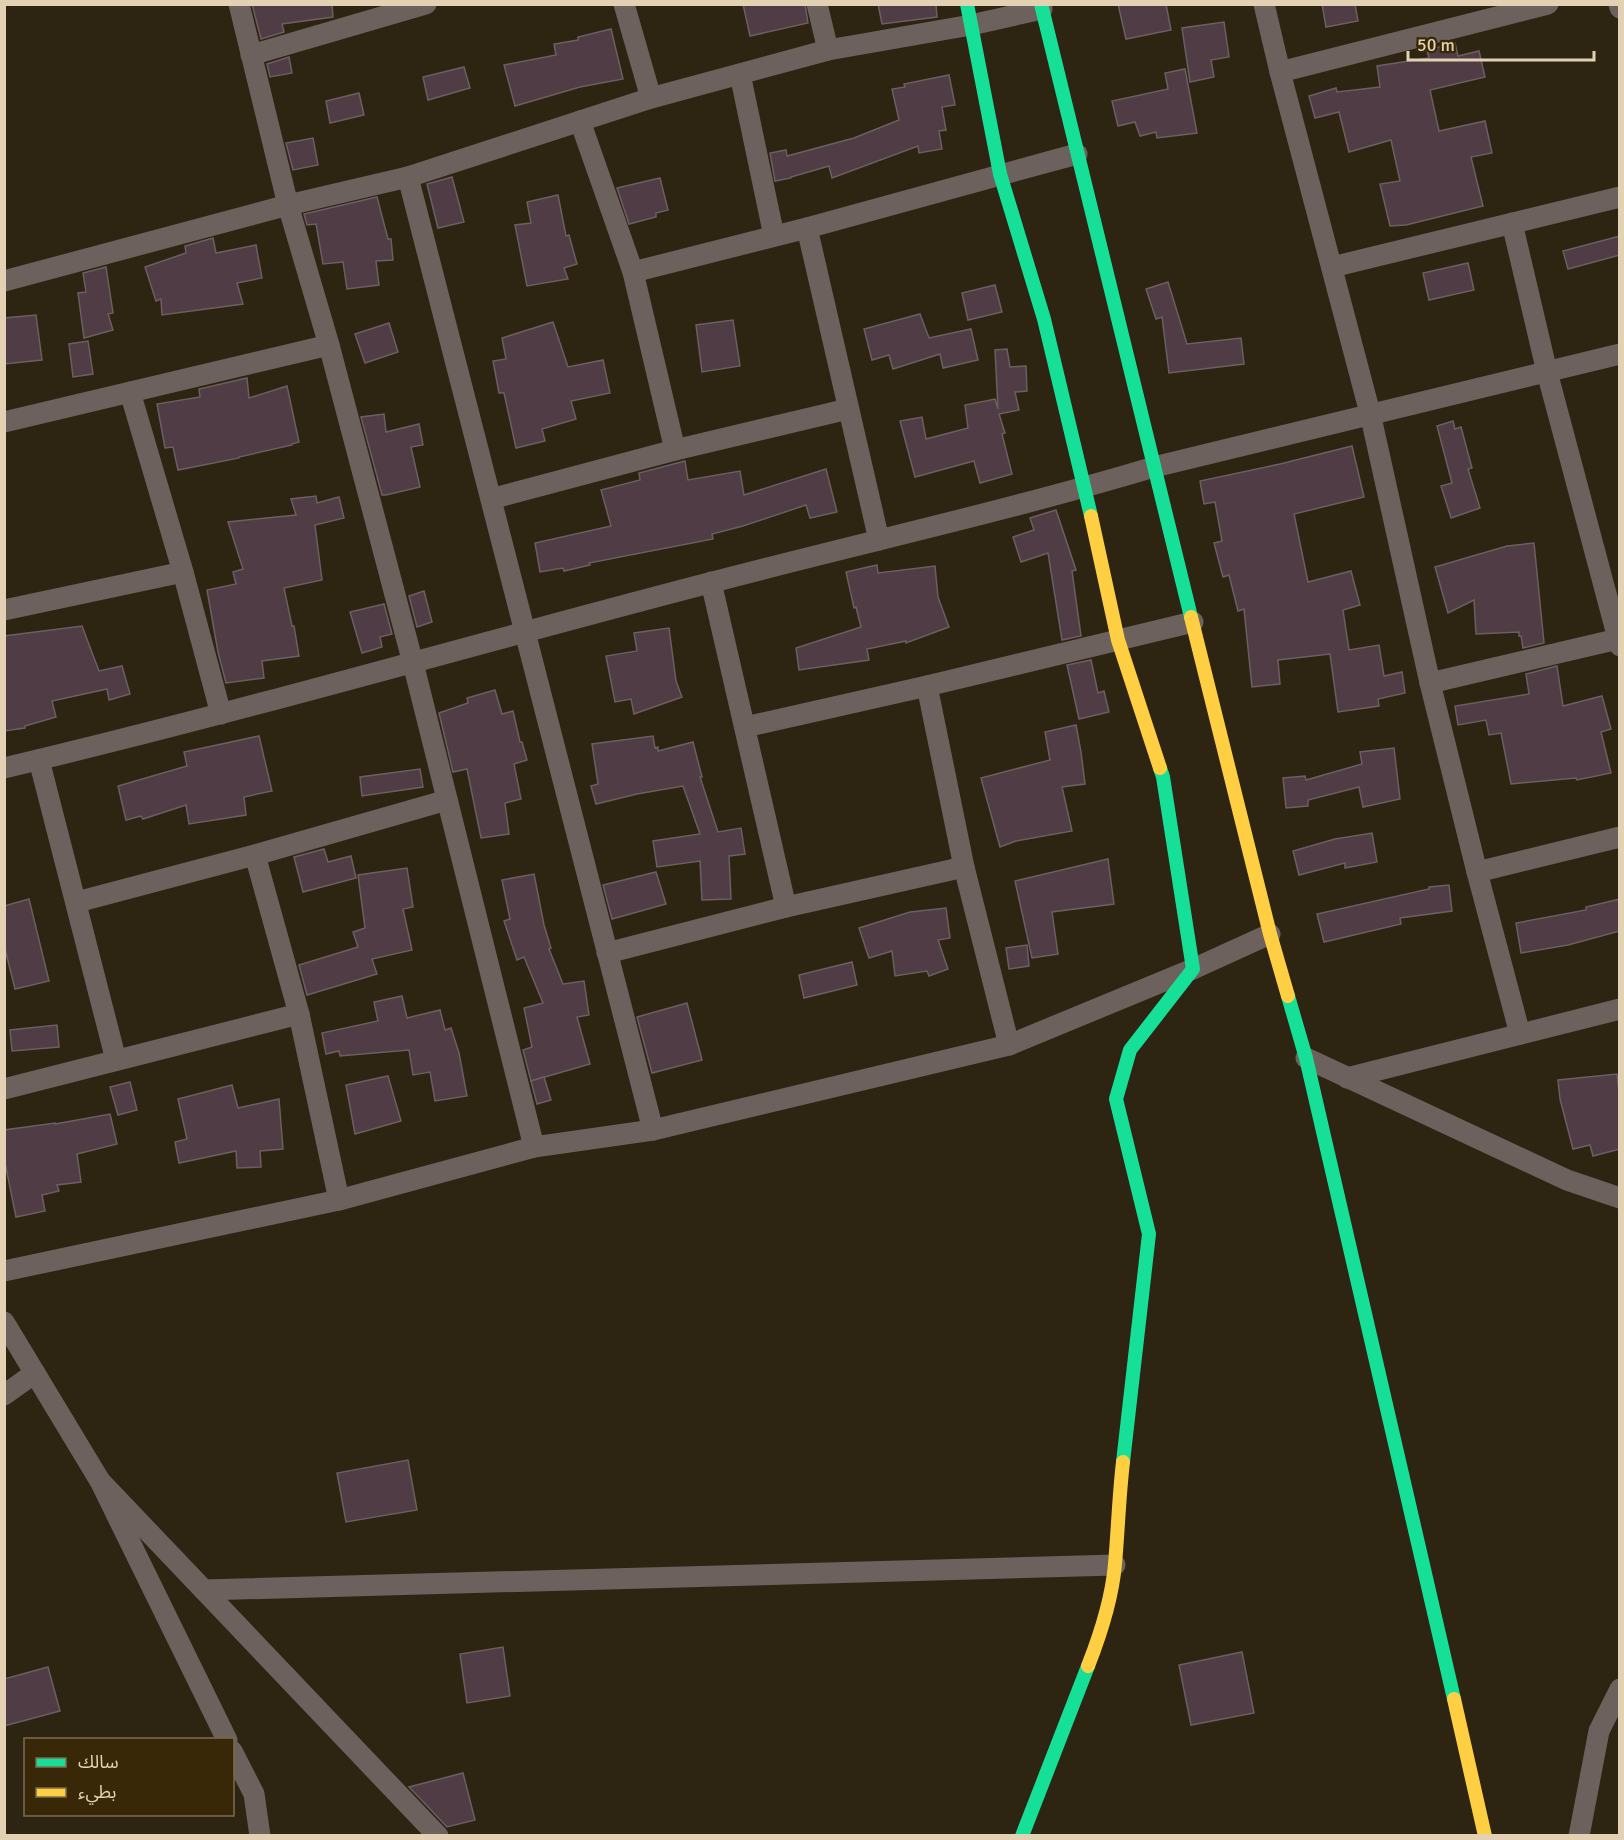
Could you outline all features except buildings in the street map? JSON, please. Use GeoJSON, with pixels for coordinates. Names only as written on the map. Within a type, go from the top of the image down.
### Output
{"type":"FeatureCollection","features":[{"type":"Feature","properties":{"kind":"street"},"geometry":{"type":"LineString","coordinates":[[239,4],[288,205],[329,345],[413,663],[534,1146]]}},
{"type":"Feature","properties":{"kind":"street"},"geometry":{"type":"LineString","coordinates":[[251,55],[426,4]]}},
{"type":"Feature","properties":{"kind":"street"},"geometry":{"type":"LineString","coordinates":[[624,4],[651,98]]}},
{"type":"Feature","properties":{"kind":"street"},"geometry":{"type":"LineString","coordinates":[[818,4],[828,50]]}},
{"type":"Feature","properties":{"kind":"street"},"geometry":{"type":"LineString","coordinates":[[967,4],[1000,174],[1044,319],[1085,488],[1118,640],[1163,777],[1193,969],[1130,1050],[1116,1099],[1149,1234],[1118,1507],[1114,1565],[1102,1630],[1022,1836]]}},
{"type":"Feature","properties":{"kind":"street"},"geometry":{"type":"LineString","coordinates":[[1264,4],[1370,413],[1430,683],[1520,1035]]}},
{"type":"Feature","properties":{"kind":"street"},"geometry":{"type":"LineString","coordinates":[[1280,72],[1543,5]]}},
{"type":"Feature","properties":{"kind":"street"},"geometry":{"type":"LineString","coordinates":[[4,281],[288,205],[408,177],[651,98],[828,50],[971,26],[1042,7],[1270,934],[1306,1058],[1485,1836]]}},
{"type":"Feature","properties":{"kind":"street"},"geometry":{"type":"LineString","coordinates":[[740,74],[774,236]]}},
{"type":"Feature","properties":{"kind":"street"},"geometry":{"type":"LineString","coordinates":[[580,121],[633,272],[675,450]]}},
{"type":"Feature","properties":{"kind":"street"},"geometry":{"type":"LineString","coordinates":[[633,272],[807,228],[1077,154]]}},
{"type":"Feature","properties":{"kind":"street"},"geometry":{"type":"LineString","coordinates":[[408,177],[653,1131]]}},
{"type":"Feature","properties":{"kind":"street"},"geometry":{"type":"LineString","coordinates":[[1332,267],[1620,197]]}},
{"type":"Feature","properties":{"kind":"street"},"geometry":{"type":"LineString","coordinates":[[1430,683],[1619,642],[1547,372],[1512,223]]}},
{"type":"Feature","properties":{"kind":"street"},"geometry":{"type":"LineString","coordinates":[[807,228],[879,540]]}},
{"type":"Feature","properties":{"kind":"street"},"geometry":{"type":"LineString","coordinates":[[4,422],[329,345]]}},
{"type":"Feature","properties":{"kind":"street"},"geometry":{"type":"LineString","coordinates":[[4,768],[221,714],[711,582],[1085,488],[1154,467],[1620,354]]}},
{"type":"Feature","properties":{"kind":"street"},"geometry":{"type":"LineString","coordinates":[[130,392],[183,572],[221,714]]}},
{"type":"Feature","properties":{"kind":"street"},"geometry":{"type":"LineString","coordinates":[[491,499],[675,450],[848,409]]}},
{"type":"Feature","properties":{"kind":"street"},"geometry":{"type":"LineString","coordinates":[[5,609],[183,572]]}},
{"type":"Feature","properties":{"kind":"street"},"geometry":{"type":"LineString","coordinates":[[711,582],[786,907]]}},
{"type":"Feature","properties":{"kind":"street"},"geometry":{"type":"LineString","coordinates":[[745,727],[1193,622]]}},
{"type":"Feature","properties":{"kind":"street"},"geometry":{"type":"LineString","coordinates":[[927,686],[964,867],[1009,1046]]}},
{"type":"Feature","properties":{"kind":"street"},"geometry":{"type":"LineString","coordinates":[[39,760],[116,1060]]}},
{"type":"Feature","properties":{"kind":"street"},"geometry":{"type":"LineString","coordinates":[[76,902],[255,855],[447,800]]}},
{"type":"Feature","properties":{"kind":"street"},"geometry":{"type":"LineString","coordinates":[[1477,872],[1620,837]]}},
{"type":"Feature","properties":{"kind":"street"},"geometry":{"type":"LineString","coordinates":[[255,855],[299,1014],[339,1200]]}},
{"type":"Feature","properties":{"kind":"street"},"geometry":{"type":"LineString","coordinates":[[607,953],[786,907],[964,867]]}},
{"type":"Feature","properties":{"kind":"street"},"geometry":{"type":"LineString","coordinates":[[4,1271],[339,1200],[534,1146],[653,1131],[1009,1046],[1270,934]]}},
{"type":"Feature","properties":{"kind":"street"},"geometry":{"type":"LineString","coordinates":[[1347,1078],[1620,1009]]}},
{"type":"Feature","properties":{"kind":"street"},"geometry":{"type":"LineString","coordinates":[[4,1089],[299,1014]]}},
{"type":"Feature","properties":{"kind":"street"},"geometry":{"type":"LineString","coordinates":[[1306,1058],[1566,1180],[1620,1198]]}},
{"type":"Feature","properties":{"kind":"street"},"geometry":{"type":"LineString","coordinates":[[4,1322],[100,1481],[226,1738]]}},
{"type":"Feature","properties":{"kind":"street"},"geometry":{"type":"LineString","coordinates":[[4,1395],[35,1373]]}},
{"type":"Feature","properties":{"kind":"street"},"geometry":{"type":"LineString","coordinates":[[100,1481],[438,1836]]}},
{"type":"Feature","properties":{"kind":"street"},"geometry":{"type":"LineString","coordinates":[[204,1590],[1114,1565]]}},
{"type":"Feature","properties":{"kind":"street"},"geometry":{"type":"LineString","coordinates":[[1579,1836],[1599,1731],[1620,1689]]}},
{"type":"Feature","properties":{"kind":"street"},"geometry":{"type":"LineString","coordinates":[[234,1754],[254,1794],[260,1836]]}},
{"type":"Feature","properties":{"kind":"traffic: fast"},"geometry":{"type":"LineString","coordinates":[[967,4],[1000,174],[1044,319],[1091,516]]}},
{"type":"Feature","properties":{"kind":"traffic: fast"},"geometry":{"type":"LineString","coordinates":[[1041,4],[1191,617]]}},
{"type":"Feature","properties":{"kind":"traffic: fast"},"geometry":{"type":"LineString","coordinates":[[1123,1462],[1149,1234],[1116,1099],[1130,1050],[1193,969],[1160,768]]}},
{"type":"Feature","properties":{"kind":"traffic: fast"},"geometry":{"type":"LineString","coordinates":[[1288,996],[1306,1058],[1454,1699]]}},
{"type":"Feature","properties":{"kind":"traffic: fast"},"geometry":{"type":"LineString","coordinates":[[1022,1836],[1088,1666]]}},
{"type":"Feature","properties":{"kind":"traffic: slow"},"geometry":{"type":"LineString","coordinates":[[1091,516],[1118,640],[1160,768]]}},
{"type":"Feature","properties":{"kind":"traffic: slow"},"geometry":{"type":"LineString","coordinates":[[1191,617],[1270,934],[1288,996]]}},
{"type":"Feature","properties":{"kind":"traffic: slow"},"geometry":{"type":"LineString","coordinates":[[1088,1666],[1109,1603],[1115,1564],[1123,1462]]}},
{"type":"Feature","properties":{"kind":"traffic: slow"},"geometry":{"type":"LineString","coordinates":[[1454,1699],[1485,1836]]}}]}
